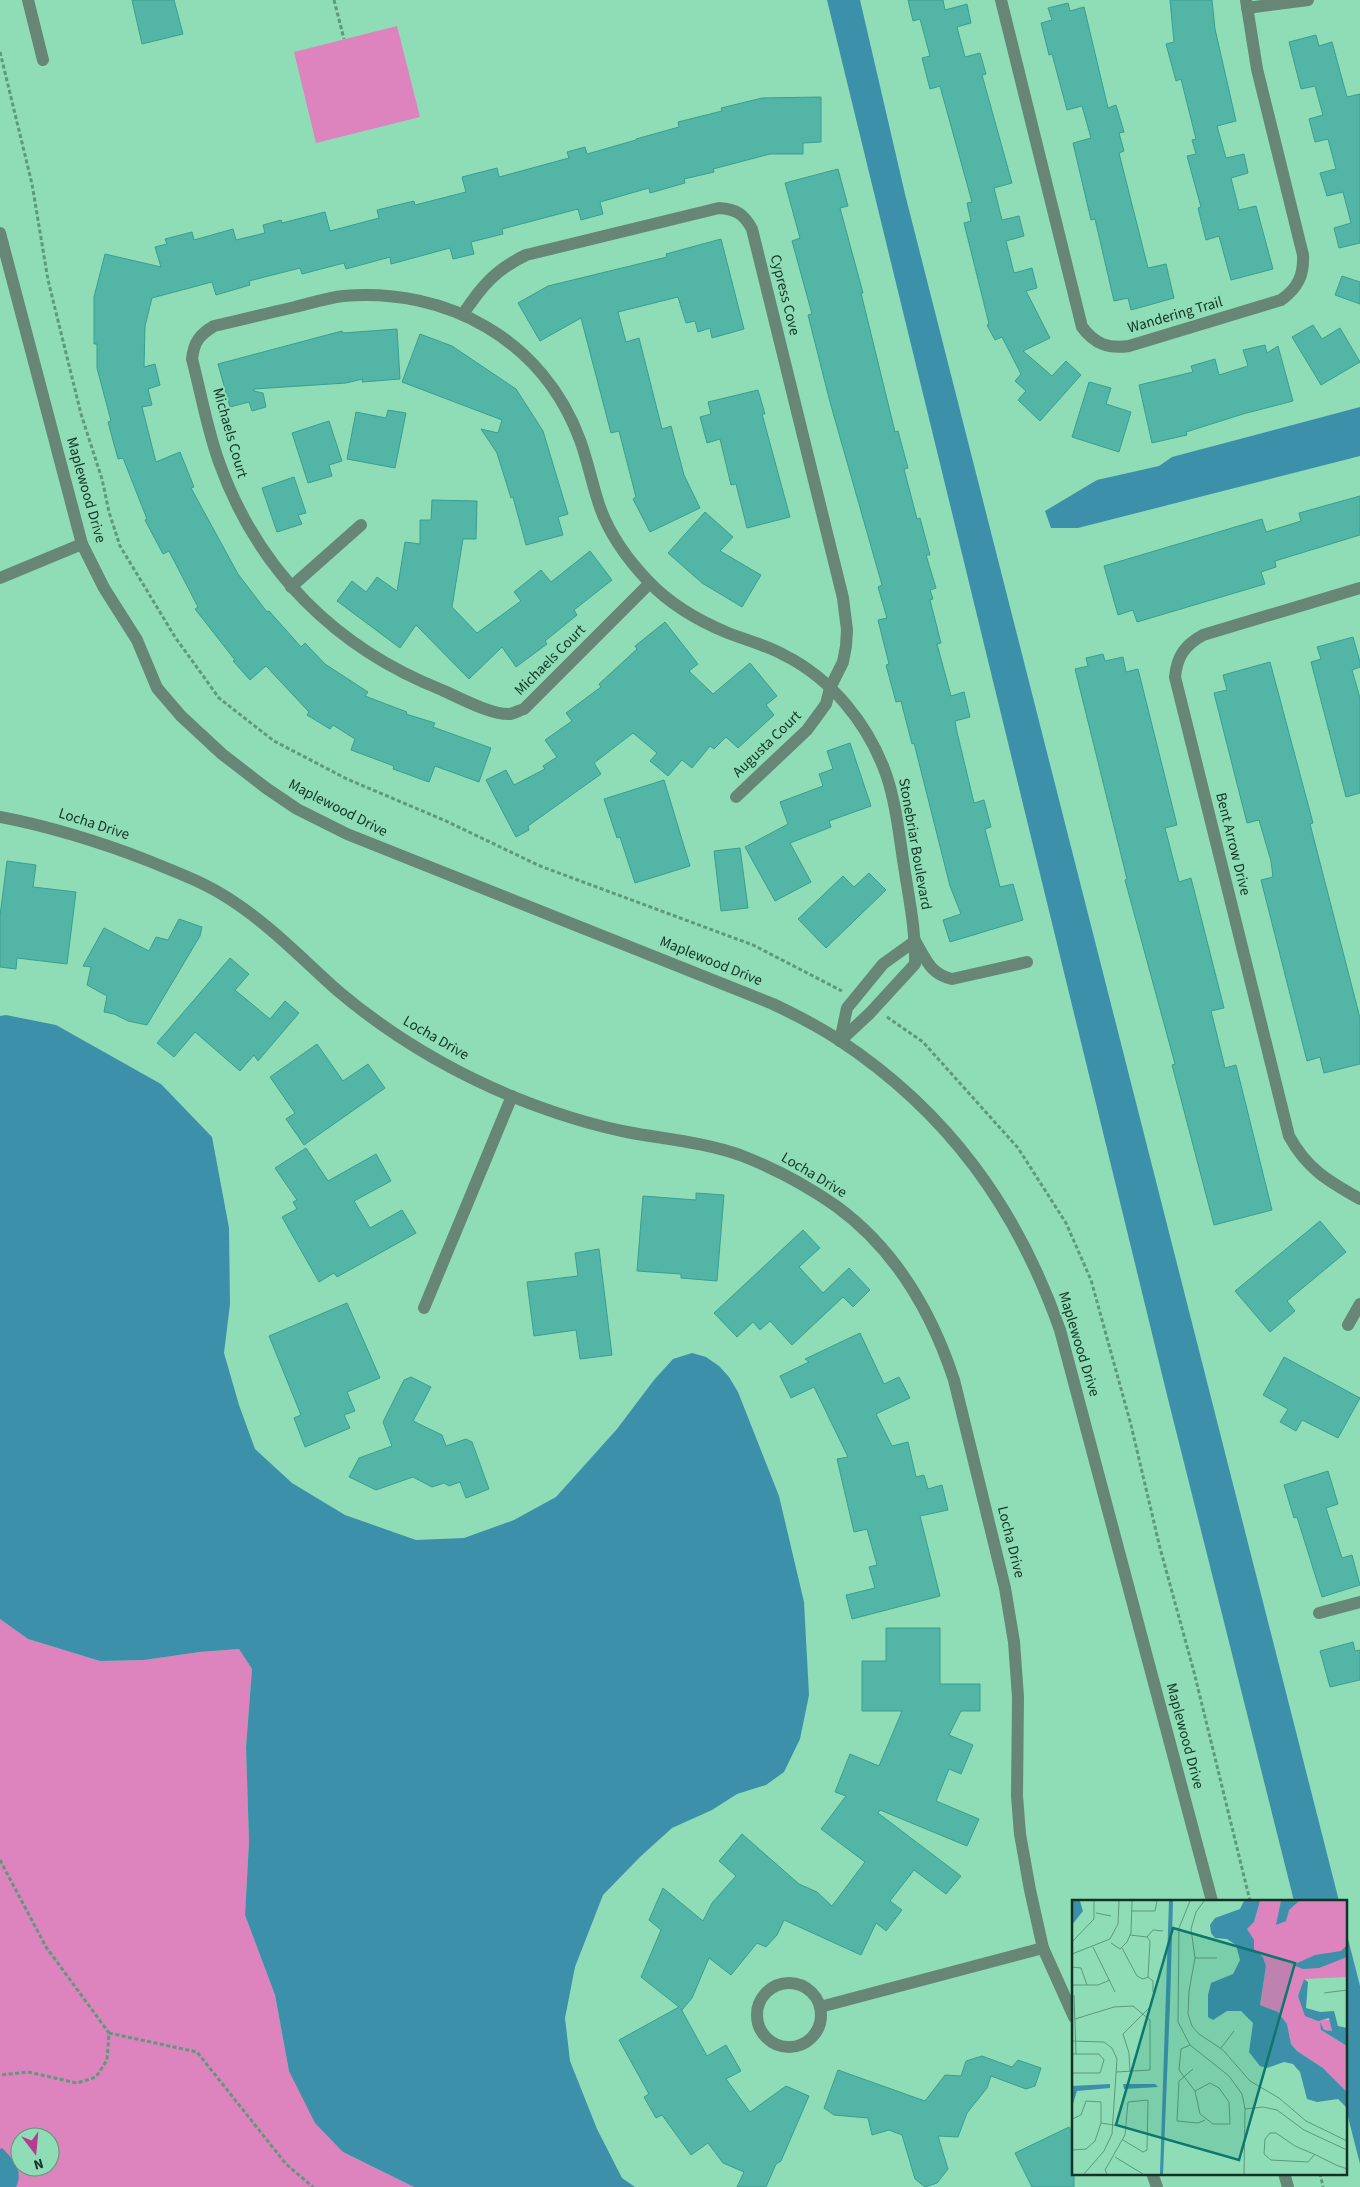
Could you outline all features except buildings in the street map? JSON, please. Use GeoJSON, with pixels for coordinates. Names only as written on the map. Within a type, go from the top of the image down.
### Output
{"type":"FeatureCollection","features":[{"type":"Feature","properties":{"kind":"street"},"geometry":{"type":"LineString","coordinates":[[28,0],[43,60]]}},
{"type":"Feature","properties":{"kind":"street","name":"Wandering Trail"},"geometry":{"type":"LineString","coordinates":[[1001,0],[1082,327],[1090,338],[1102,345],[1115,348],[1129,346],[1281,300],[1292,292],[1300,281],[1304,268],[1303,254],[1257,69],[1247,4],[1308,0]]}},
{"type":"Feature","properties":{"kind":"street","name":"Cypress Cove"},"geometry":{"type":"LineString","coordinates":[[463,314],[480,288],[490,278],[526,255],[719,208],[733,209],[745,217],[752,229],[843,598],[847,630],[846,646],[843,662],[830,688]]}},
{"type":"Feature","properties":{"kind":"street","name":"Maplewood Drive"},"geometry":{"type":"LineString","coordinates":[[0,233],[82,544],[104,588],[137,640],[156,688],[181,716],[222,754],[266,788],[297,809],[355,838],[773,1004],[840,1041],[884,1072],[925,1109],[963,1151],[996,1196],[1024,1244],[1047,1294],[1062,1339],[1212,1900]]}},
{"type":"Feature","properties":{"kind":"street","name":"Michaels Court"},"geometry":{"type":"LineString","coordinates":[[463,314],[435,304],[404,297],[372,294],[340,297],[214,326],[202,333],[194,345],[192,359],[210,431],[230,490],[250,531],[291,587],[338,632],[375,658],[416,680],[497,712],[511,714],[524,709],[650,583]]}},
{"type":"Feature","properties":{"kind":"street","name":"Stonebriar Boulevard"},"geometry":{"type":"LineString","coordinates":[[463,314],[506,340],[530,360],[550,385],[567,412],[581,441],[598,502],[611,531],[628,558],[650,583],[699,620],[786,656],[813,672],[859,720],[875,747],[887,775],[894,806],[915,941],[915,964],[870,1013],[840,1041]]}},
{"type":"Feature","properties":{"kind":"street"},"geometry":{"type":"LineString","coordinates":[[291,587],[361,525]]}},
{"type":"Feature","properties":{"kind":"street"},"geometry":{"type":"LineString","coordinates":[[0,578],[82,544]]}},
{"type":"Feature","properties":{"kind":"street","name":"Bent Arrow Drive"},"geometry":{"type":"LineString","coordinates":[[1360,588],[1203,635],[1191,641],[1182,651],[1176,663],[1175,677],[1289,1136],[1301,1156],[1317,1173],[1360,1199]]}},
{"type":"Feature","properties":{"kind":"street","name":"Augusta Court"},"geometry":{"type":"LineString","coordinates":[[736,796],[807,730],[826,704],[830,688]]}},
{"type":"Feature","properties":{"kind":"street","name":"Locha Drive"},"geometry":{"type":"LineString","coordinates":[[0,817],[42,825],[112,846],[186,876],[226,897],[263,923],[340,992],[384,1026],[430,1056],[512,1096],[570,1117],[623,1131],[710,1146],[738,1154],[778,1170],[816,1192],[840,1209],[873,1238],[892,1260],[918,1296],[932,1322],[954,1380],[1005,1588],[1014,1642],[1018,1698],[1017,1796],[1020,1834],[1043,1948],[1072,2012]]}},
{"type":"Feature","properties":{"kind":"street"},"geometry":{"type":"LineString","coordinates":[[840,1041],[847,1008],[883,964],[915,941],[929,965],[940,977],[952,979],[1027,962]]}},
{"type":"Feature","properties":{"kind":"street"},"geometry":{"type":"LineString","coordinates":[[424,1308],[512,1096]]}},
{"type":"Feature","properties":{"kind":"street"},"geometry":{"type":"LineString","coordinates":[[1348,1325],[1360,1304]]}},
{"type":"Feature","properties":{"kind":"street"},"geometry":{"type":"LineString","coordinates":[[1319,1613],[1360,1602]]}},
{"type":"Feature","properties":{"kind":"street"},"geometry":{"type":"LineString","coordinates":[[820,2007],[1043,1948]]}},
{"type":"Feature","properties":{"kind":"street"},"geometry":{"type":"LineString","coordinates":[[788,1982],[808,1989],[816,1997],[820,2007],[821,2018],[818,2027],[812,2036],[795,2046],[785,2046],[771,2041],[761,2030],[757,2021],[757,2010],[764,1995],[777,1985],[788,1982]]}},
{"type":"Feature","properties":{"kind":"street"},"geometry":{"type":"LineString","coordinates":[[1152,2174],[1157,2187]]}},
{"type":"Feature","properties":{"kind":"street"},"geometry":{"type":"LineString","coordinates":[[1284,2174],[1288,2187]]}},
{"type":"Feature","properties":{"kind":"path"},"geometry":{"type":"LineString","coordinates":[[334,0],[344,40]]}},
{"type":"Feature","properties":{"kind":"path"},"geometry":{"type":"LineString","coordinates":[[890,1019],[923,1042],[1018,1148],[1066,1223],[1091,1280],[1131,1425],[1160,1548],[1196,1681],[1250,1900]]}},
{"type":"Feature","properties":{"kind":"path"},"geometry":{"type":"LineString","coordinates":[[0,1860],[46,1947],[109,2033],[107,2060],[96,2077],[77,2083],[28,2072],[0,2075]]}},
{"type":"Feature","properties":{"kind":"path"},"geometry":{"type":"LineString","coordinates":[[109,2033],[197,2052],[286,2164],[313,2187]]}},
{"type":"Feature","properties":{"kind":"path"},"geometry":{"type":"LineString","coordinates":[[1320,2174],[1323,2187]]}},
{"type":"Feature","properties":{"kind":"shaded area"},"geometry":{"type":"Polygon","coordinates":[[[397,26],[420,117],[316,143],[294,52],[397,26]]]}},
{"type":"Feature","properties":{"kind":"shaded area"},"geometry":{"type":"Polygon","coordinates":[[[0,1619],[28,1639],[100,1661],[144,1660],[200,1652],[239,1649],[252,1669],[246,1747],[249,1842],[245,1915],[275,1995],[289,2071],[343,2152],[414,2187],[0,2187],[0,1619]]]}},
{"type":"Feature","properties":{"kind":"water"},"geometry":{"type":"Polygon","coordinates":[[[827,0],[860,0],[905,194],[1339,1900],[1294,1900],[1167,1395],[827,0]]]}},
{"type":"Feature","properties":{"kind":"water"},"geometry":{"type":"Polygon","coordinates":[[[1360,407],[1360,456],[1078,528],[1051,528],[1045,511],[1097,480],[1159,466],[1172,457],[1360,407]]]}},
{"type":"Feature","properties":{"kind":"water"},"geometry":{"type":"Polygon","coordinates":[[[6,1015],[56,1025],[161,1084],[212,1137],[229,1228],[230,1304],[224,1353],[239,1405],[255,1449],[292,1483],[345,1515],[416,1540],[464,1538],[514,1520],[556,1497],[617,1429],[654,1380],[673,1359],[692,1353],[706,1357],[719,1366],[729,1377],[738,1392],[779,1496],[804,1602],[809,1695],[800,1739],[784,1772],[766,1785],[737,1794],[712,1810],[672,1828],[640,1857],[603,1895],[575,1967],[565,2018],[570,2061],[597,2129],[622,2178],[635,2187],[414,2187],[343,2152],[315,2123],[289,2071],[275,1995],[245,1915],[249,1842],[246,1747],[252,1669],[239,1649],[200,1652],[144,1660],[100,1661],[28,1639],[0,1619],[0,1016],[6,1015]]]}},
{"type":"Feature","properties":{"kind":"water"},"geometry":{"type":"Polygon","coordinates":[[[1348,1939],[1360,1986],[1360,2164],[1348,2117],[1348,1939]]]}},
{"type":"Feature","properties":{"kind":"water"},"geometry":{"type":"Polygon","coordinates":[[[2,2148],[10,2156],[10,2177],[19,2177],[16,2187],[0,2187],[0,2149],[2,2148]]]}}]}
